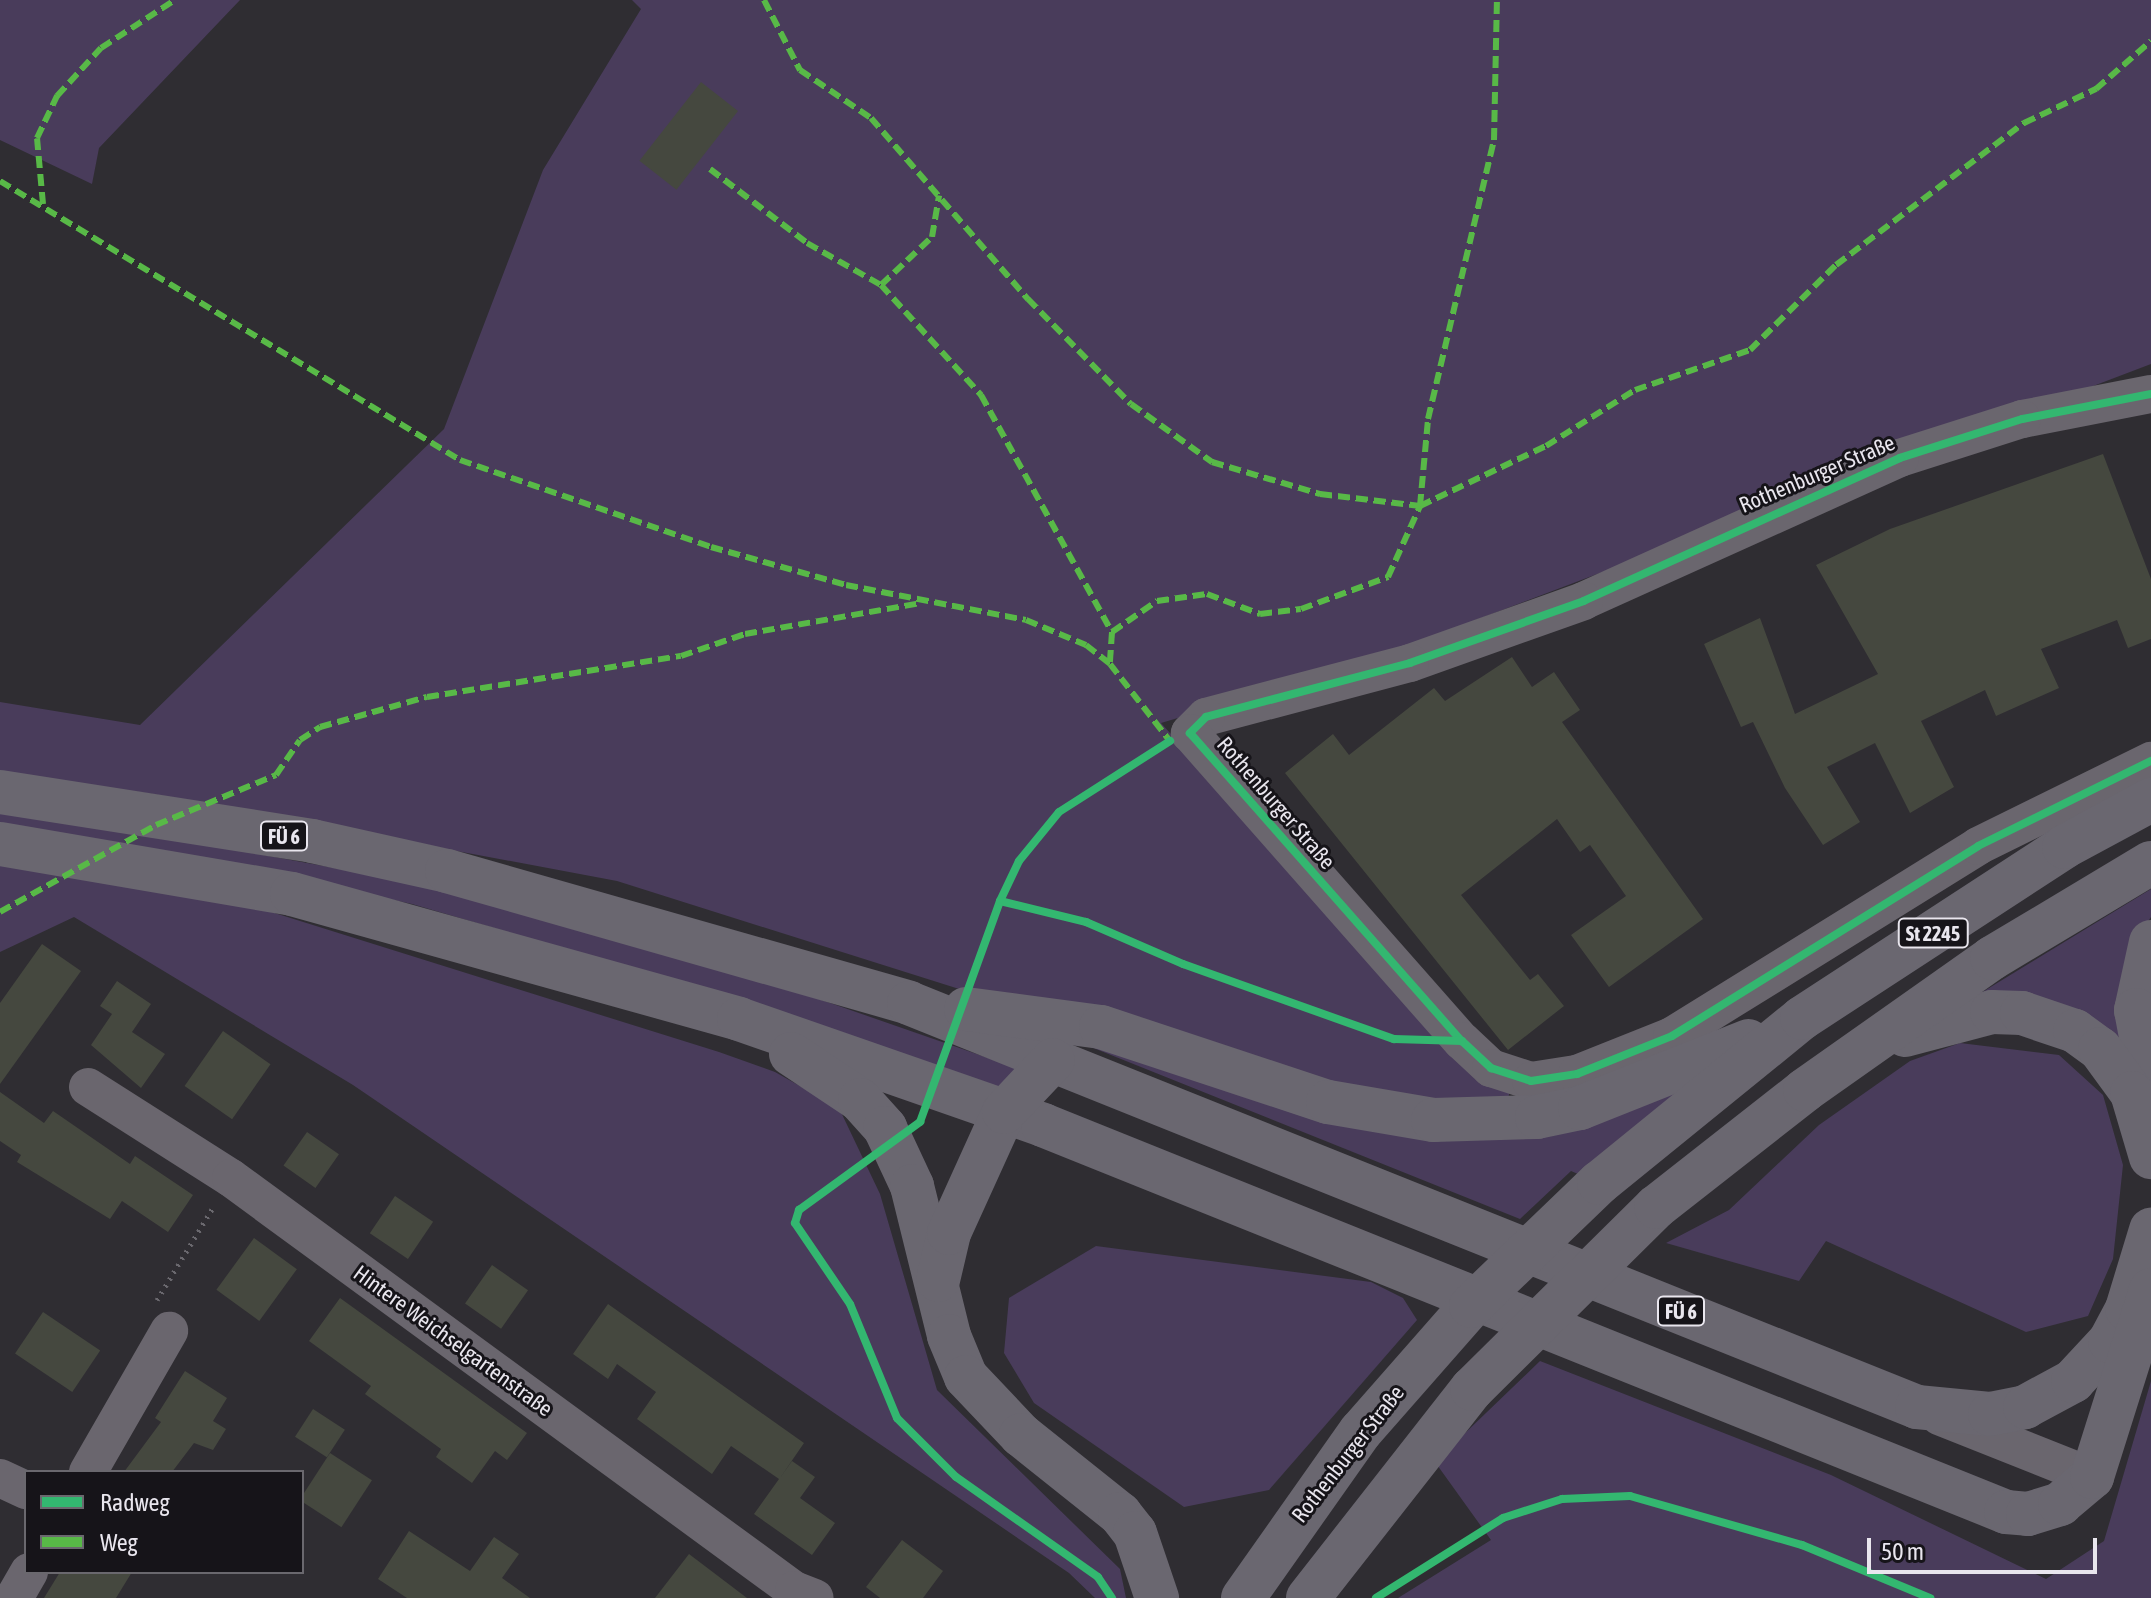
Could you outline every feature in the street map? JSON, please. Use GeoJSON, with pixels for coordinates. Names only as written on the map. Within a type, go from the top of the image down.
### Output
{"type":"FeatureCollection","features":[{"type":"Feature","properties":{"kind":"main road","name":"FÜ 6"},"geometry":{"type":"LineString","coordinates":[[0,792],[312,841],[447,871],[909,1003],[1917,1407]]}},
{"type":"Feature","properties":{"kind":"main road","name":"Rothenburger Straße"},"geometry":{"type":"LineString","coordinates":[[1243,1598],[1361,1431],[1418,1366],[1599,1183],[1802,1018],[2064,847],[2151,800]]}},
{"type":"Feature","properties":{"kind":"main road"},"geometry":{"type":"LineString","coordinates":[[0,844],[292,894],[739,1019],[1004,1112],[2006,1512],[2028,1514],[2060,1504],[2092,1477],[2151,1290]]}},
{"type":"Feature","properties":{"kind":"main road","name":"St 2245"},"geometry":{"type":"LineString","coordinates":[[1308,1598],[1472,1389],[1656,1207],[1865,1047],[1992,958],[2151,863]]}},
{"type":"Feature","properties":{"kind":"main road"},"geometry":{"type":"LineString","coordinates":[[2151,942],[2136,1010],[2151,1090]]}},
{"type":"Feature","properties":{"kind":"main road"},"geometry":{"type":"LineString","coordinates":[[909,1003],[1101,1027],[1328,1102],[1433,1120],[1537,1117],[1580,1108],[1802,1018]]}},
{"type":"Feature","properties":{"kind":"main road"},"geometry":{"type":"LineString","coordinates":[[1865,1047],[1992,1012],[2049,1020],[2100,1049],[2118,1071],[2132,1093],[2151,1157]]}},
{"type":"Feature","properties":{"kind":"main road"},"geometry":{"type":"LineString","coordinates":[[739,1019],[860,1100],[885,1128],[912,1186],[952,1345],[966,1377],[1021,1435],[1127,1523],[1157,1598]]}},
{"type":"Feature","properties":{"kind":"main road"},"geometry":{"type":"LineString","coordinates":[[938,1282],[949,1233],[1004,1112],[1053,1060]]}},
{"type":"Feature","properties":{"kind":"main road"},"geometry":{"type":"LineString","coordinates":[[1917,1407],[1990,1414],[2025,1407],[2073,1381],[2110,1341],[2127,1309],[2151,1230]]}},
{"type":"Feature","properties":{"kind":"street","name":"Rothenburger Straße"},"geometry":{"type":"LineString","coordinates":[[2151,394],[2022,419],[1900,458],[1584,601],[1410,663],[1206,717],[1190,733],[1462,1041],[1491,1068],[1531,1081],[1577,1074],[1672,1036],[1978,846],[2151,761]]}},
{"type":"Feature","properties":{"kind":"street","name":"Hintere Weichselgartenstraße"},"geometry":{"type":"LineString","coordinates":[[88,1087],[231,1178],[799,1595]]}},
{"type":"Feature","properties":{"kind":"street"},"geometry":{"type":"LineString","coordinates":[[89,1470],[169,1331]]}},
{"type":"Feature","properties":{"kind":"street"},"geometry":{"type":"LineString","coordinates":[[1917,1407],[2092,1477]]}},
{"type":"Feature","properties":{"kind":"street"},"geometry":{"type":"LineString","coordinates":[[0,1478],[24,1489]]}},
{"type":"Feature","properties":{"kind":"street"},"geometry":{"type":"LineString","coordinates":[[14,1598],[28,1574]]}},
{"type":"Feature","properties":{"kind":"path"},"geometry":{"type":"LineString","coordinates":[[169,1331],[150,1313],[231,1178]]}},
{"type":"Feature","properties":{"kind":"shaded area"},"geometry":{"type":"Polygon","coordinates":[[[0,0],[240,0],[99,148],[92,184],[0,140],[0,0]]]}},
{"type":"Feature","properties":{"kind":"shaded area"},"geometry":{"type":"Polygon","coordinates":[[[632,0],[2151,0],[2151,364],[1360,664],[1161,723],[1482,1081],[1510,1090],[1506,1108],[1426,1108],[975,994],[617,881],[153,794],[0,773],[0,702],[140,725],[444,429],[543,170],[641,9],[632,0]]]}},
{"type":"Feature","properties":{"kind":"shaded area"},"geometry":{"type":"Polygon","coordinates":[[[0,807],[422,884],[744,973],[1017,1068],[1002,1089],[736,999],[412,904],[247,868],[0,827],[0,807]]]}},
{"type":"Feature","properties":{"kind":"shaded area"},"geometry":{"type":"Polygon","coordinates":[[[0,862],[265,910],[719,1052],[775,1072],[839,1108],[880,1194],[937,1390],[1120,1569],[1126,1598],[1095,1598],[1069,1573],[353,1085],[74,917],[0,952],[0,862]]]}},
{"type":"Feature","properties":{"kind":"shaded area"},"geometry":{"type":"Polygon","coordinates":[[[2151,889],[2151,917],[2133,945],[2128,1051],[1976,996],[2151,889]]]}},
{"type":"Feature","properties":{"kind":"shaded area"},"geometry":{"type":"Polygon","coordinates":[[[1076,1041],[1321,1112],[1687,1085],[1578,1174],[1571,1171],[1520,1219],[1076,1041]]]}},
{"type":"Feature","properties":{"kind":"shaded area"},"geometry":{"type":"Polygon","coordinates":[[[1960,1043],[2059,1055],[2103,1095],[2123,1165],[2113,1259],[2088,1316],[2026,1332],[1826,1241],[1799,1281],[1666,1243],[1729,1210],[1819,1125],[1910,1061],[1960,1043]]]}},
{"type":"Feature","properties":{"kind":"shaded area"},"geometry":{"type":"Polygon","coordinates":[[[1096,1246],[1371,1282],[1403,1298],[1417,1320],[1269,1490],[1184,1507],[1034,1403],[1004,1353],[1009,1298],[1096,1246]]]}},
{"type":"Feature","properties":{"kind":"shaded area"},"geometry":{"type":"Polygon","coordinates":[[[1540,1361],[1831,1475],[2046,1579],[2104,1541],[2151,1381],[2151,1598],[1398,1598],[1491,1540],[1435,1462],[1540,1361]]]}},
{"type":"Feature","properties":{"kind":"building"},"geometry":{"type":"Polygon","coordinates":[[[701,82],[738,111],[676,190],[639,161],[701,82]]]}},
{"type":"Feature","properties":{"kind":"building"},"geometry":{"type":"Polygon","coordinates":[[[2103,454],[2151,579],[2151,639],[2128,648],[2117,620],[2041,649],[2059,688],[1996,716],[1985,690],[1921,721],[1954,787],[1910,813],[1875,743],[1827,767],[1860,822],[1823,845],[1785,788],[1753,722],[1741,727],[1704,644],[1760,618],[1795,714],[1878,674],[1816,565],[1890,529],[2103,454]]]}},
{"type":"Feature","properties":{"kind":"building"},"geometry":{"type":"Polygon","coordinates":[[[1512,657],[1532,687],[1554,672],[1580,710],[1562,722],[1703,919],[1609,987],[1571,935],[1626,896],[1590,845],[1580,852],[1557,819],[1461,895],[1530,980],[1538,974],[1564,1006],[1508,1050],[1285,773],[1333,734],[1349,755],[1434,688],[1445,701],[1512,657]]]}},
{"type":"Feature","properties":{"kind":"building"},"geometry":{"type":"Polygon","coordinates":[[[42,944],[81,971],[0,1084],[0,1003],[42,944]]]}},
{"type":"Feature","properties":{"kind":"building"},"geometry":{"type":"Polygon","coordinates":[[[117,981],[151,1004],[132,1032],[165,1054],[141,1088],[91,1045],[112,1014],[100,1006],[117,981]]]}},
{"type":"Feature","properties":{"kind":"building"},"geometry":{"type":"Polygon","coordinates":[[[223,1031],[271,1064],[232,1119],[185,1086],[223,1031]]]}},
{"type":"Feature","properties":{"kind":"building"},"geometry":{"type":"Polygon","coordinates":[[[0,1092],[44,1123],[53,1111],[130,1164],[135,1156],[193,1195],[168,1232],[122,1201],[110,1219],[17,1162],[21,1155],[0,1141],[0,1092]]]}},
{"type":"Feature","properties":{"kind":"building"},"geometry":{"type":"Polygon","coordinates":[[[307,1132],[339,1154],[315,1188],[283,1166],[307,1132]]]}},
{"type":"Feature","properties":{"kind":"building"},"geometry":{"type":"Polygon","coordinates":[[[395,1196],[433,1222],[408,1259],[370,1233],[395,1196]]]}},
{"type":"Feature","properties":{"kind":"building"},"geometry":{"type":"Polygon","coordinates":[[[254,1238],[297,1269],[259,1321],[216,1290],[254,1238]]]}},
{"type":"Feature","properties":{"kind":"building"},"geometry":{"type":"Polygon","coordinates":[[[492,1265],[528,1290],[501,1329],[465,1304],[492,1265]]]}},
{"type":"Feature","properties":{"kind":"building"},"geometry":{"type":"Polygon","coordinates":[[[340,1298],[527,1433],[507,1460],[495,1451],[472,1483],[436,1457],[441,1449],[365,1394],[371,1386],[309,1341],[340,1298]]]}},
{"type":"Feature","properties":{"kind":"building"},"geometry":{"type":"Polygon","coordinates":[[[608,1304],[804,1443],[780,1478],[792,1461],[815,1477],[800,1498],[835,1523],[812,1555],[754,1514],[779,1479],[731,1446],[712,1474],[637,1419],[656,1392],[617,1364],[608,1379],[573,1354],[608,1304]]]}},
{"type":"Feature","properties":{"kind":"building"},"geometry":{"type":"Polygon","coordinates":[[[43,1312],[100,1351],[72,1392],[15,1353],[43,1312]]]}},
{"type":"Feature","properties":{"kind":"building"},"geometry":{"type":"Polygon","coordinates":[[[185,1371],[227,1398],[213,1421],[226,1429],[213,1450],[194,1443],[174,1470],[125,1470],[161,1422],[155,1418],[185,1371]]]}},
{"type":"Feature","properties":{"kind":"building"},"geometry":{"type":"Polygon","coordinates":[[[313,1409],[345,1430],[327,1457],[295,1437],[313,1409]]]}},
{"type":"Feature","properties":{"kind":"building"},"geometry":{"type":"Polygon","coordinates":[[[330,1453],[372,1480],[341,1527],[304,1503],[304,1493],[330,1453]]]}},
{"type":"Feature","properties":{"kind":"building"},"geometry":{"type":"Polygon","coordinates":[[[409,1531],[470,1571],[494,1537],[519,1554],[502,1578],[530,1598],[407,1598],[378,1579],[409,1531]]]}},
{"type":"Feature","properties":{"kind":"building"},"geometry":{"type":"Polygon","coordinates":[[[902,1540],[943,1571],[923,1598],[880,1598],[866,1587],[902,1540]]]}},
{"type":"Feature","properties":{"kind":"building"},"geometry":{"type":"Polygon","coordinates":[[[689,1554],[747,1598],[655,1598],[689,1554]]]}},
{"type":"Feature","properties":{"kind":"building"},"geometry":{"type":"Polygon","coordinates":[[[59,1574],[131,1574],[116,1598],[44,1598],[59,1574]]]}},
{"type":"Feature","properties":{"kind":"marked path"},"geometry":{"type":"LineString","coordinates":[[43,204],[37,138],[57,96],[101,48],[175,0]]}},
{"type":"Feature","properties":{"kind":"marked path"},"geometry":{"type":"LineString","coordinates":[[764,0],[800,70],[871,118],[1028,299],[1131,404],[1212,462],[1320,494],[1420,506],[1546,446],[1635,390],[1750,350],[1836,265],[2024,123],[2096,89],[2151,41]]}},
{"type":"Feature","properties":{"kind":"marked path"},"geometry":{"type":"LineString","coordinates":[[1112,632],[1157,601],[1207,594],[1260,614],[1301,609],[1388,577],[1420,506],[1428,419],[1494,140],[1497,0]]}},
{"type":"Feature","properties":{"kind":"marked path"},"geometry":{"type":"LineString","coordinates":[[710,169],[807,243],[881,285],[981,395],[1112,632],[1110,664]]}},
{"type":"Feature","properties":{"kind":"marked path"},"geometry":{"type":"LineString","coordinates":[[0,181],[460,460],[711,547],[846,585],[1026,620],[1086,645],[1110,664],[1170,741]]}},
{"type":"Feature","properties":{"kind":"marked path"},"geometry":{"type":"LineString","coordinates":[[881,285],[932,237],[939,196]]}},
{"type":"Feature","properties":{"kind":"marked path"},"geometry":{"type":"LineString","coordinates":[[0,912],[156,825],[276,775],[300,740],[320,727],[427,697],[681,656],[745,634],[920,603]]}},
{"type":"Feature","properties":{"kind":"cycle path"},"geometry":{"type":"LineString","coordinates":[[2151,394],[2022,419],[1900,458],[1584,601],[1410,663],[1206,717],[1190,733],[1462,1041],[1491,1068],[1531,1081],[1577,1074],[1672,1036],[1978,846],[2151,761]]}},
{"type":"Feature","properties":{"kind":"cycle path"},"geometry":{"type":"LineString","coordinates":[[1000,901],[1019,861],[1059,812],[1170,741]]}},
{"type":"Feature","properties":{"kind":"cycle path"},"geometry":{"type":"LineString","coordinates":[[1112,1598],[1098,1577],[956,1477],[897,1418],[850,1304],[795,1223],[799,1210],[920,1122],[1000,901],[1086,922],[1183,964],[1394,1039],[1462,1041]]}},
{"type":"Feature","properties":{"kind":"cycle path"},"geometry":{"type":"LineString","coordinates":[[1376,1598],[1503,1518],[1562,1499],[1630,1496],[1802,1545],[1930,1598]]}}]}
